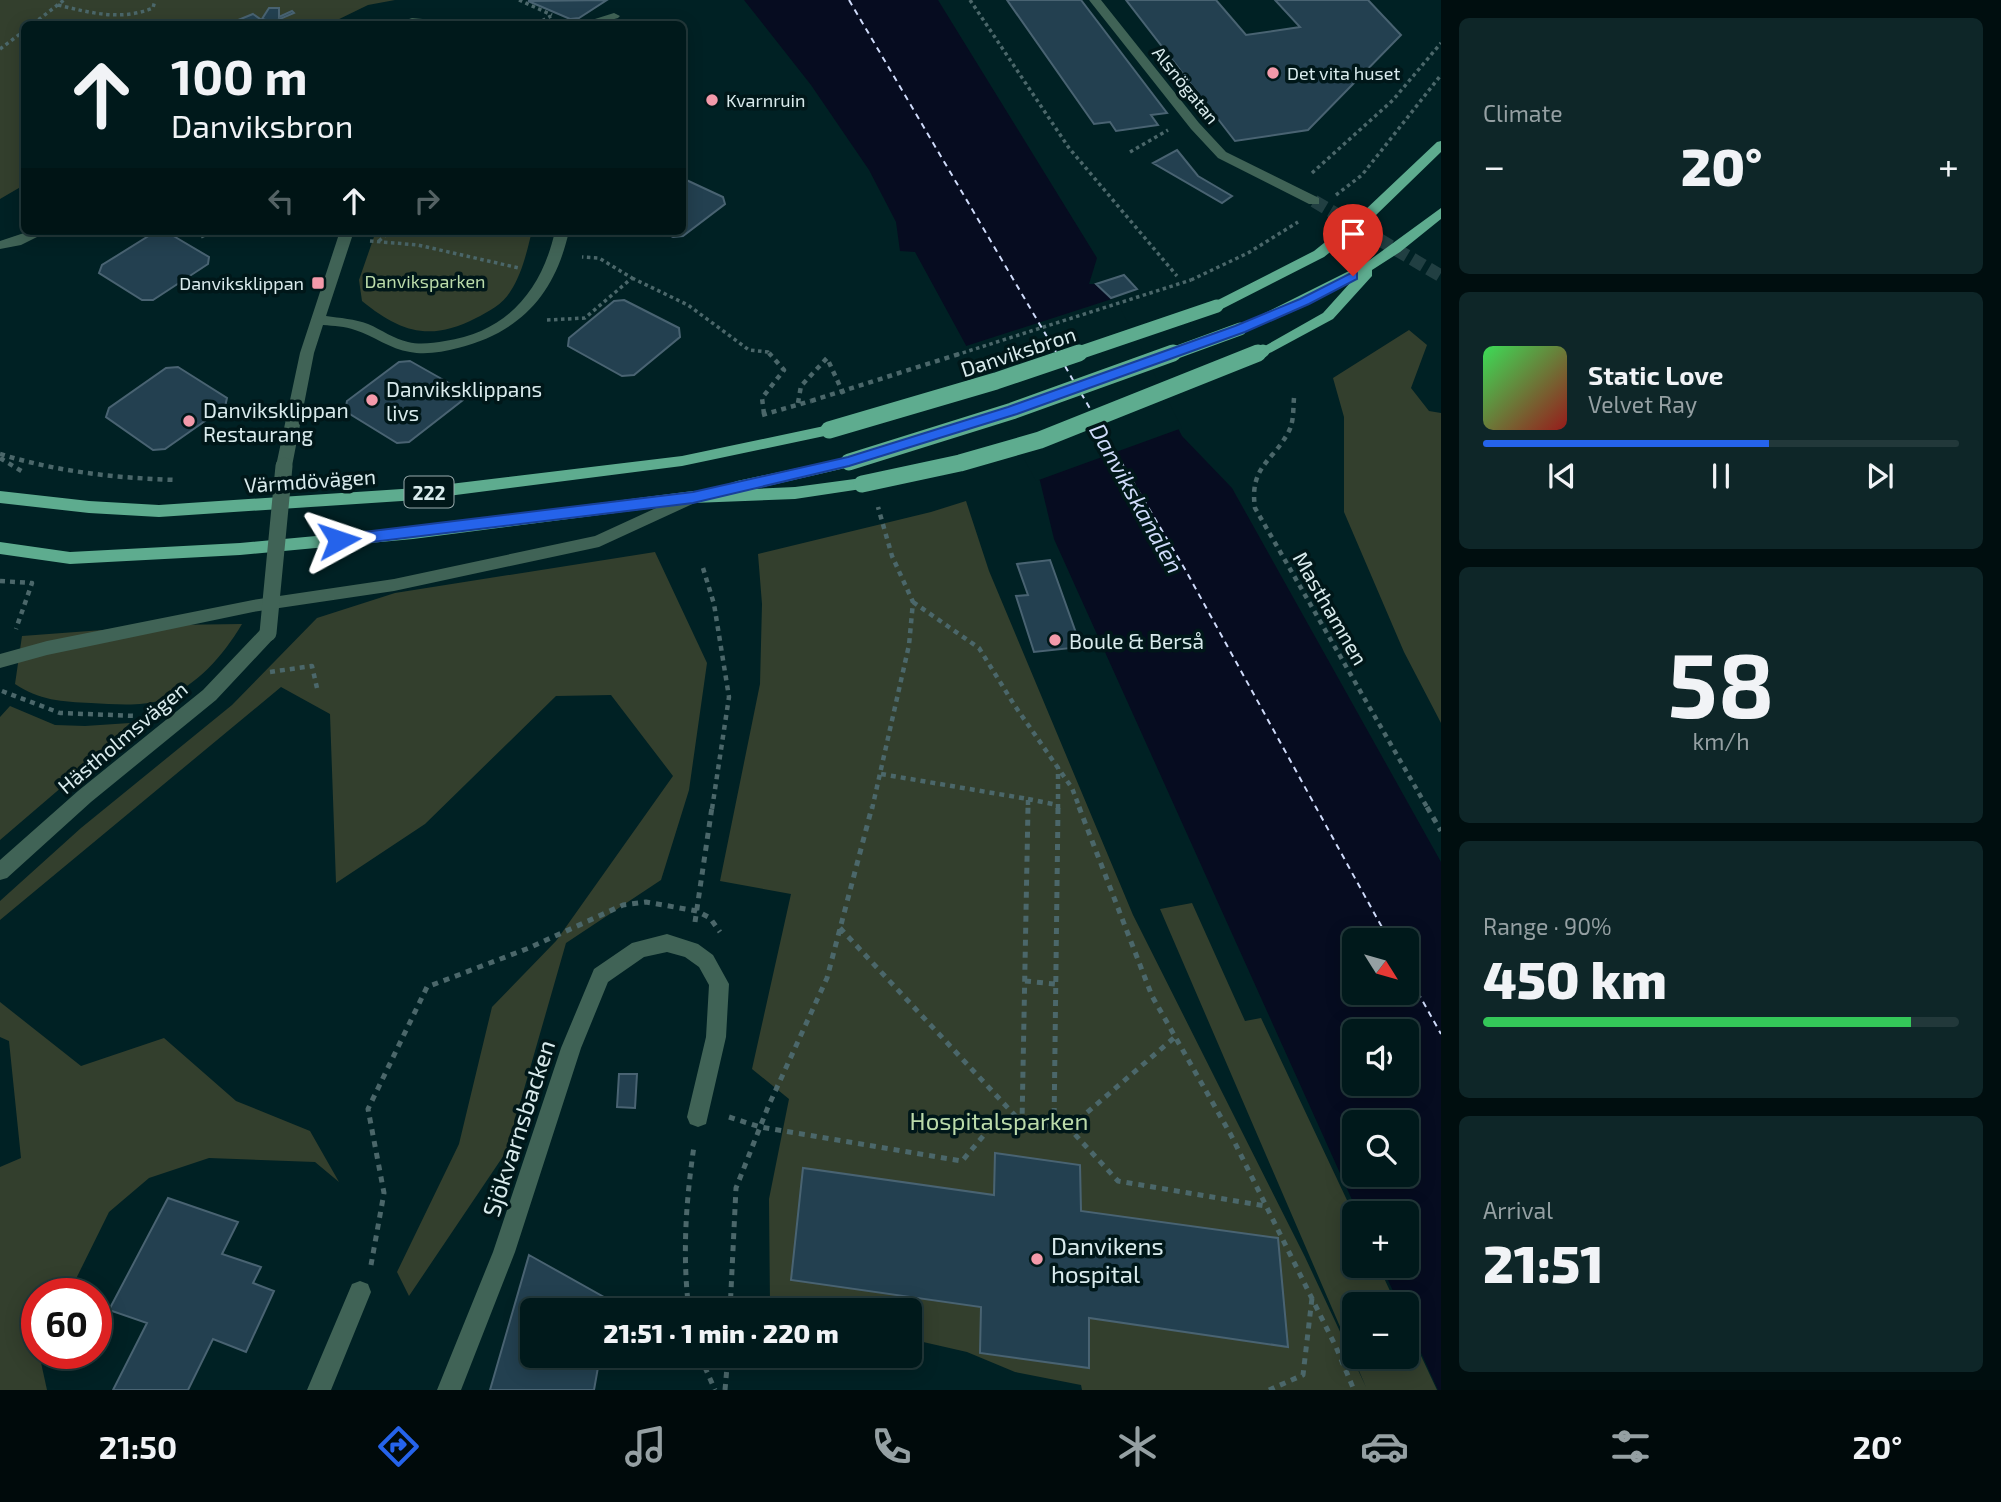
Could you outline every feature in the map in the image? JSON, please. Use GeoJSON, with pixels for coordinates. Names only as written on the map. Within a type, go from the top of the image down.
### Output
{"type":"FeatureCollection","features":[{"type":"Feature","properties":{"kind":"main road","name":"Danviksbron"},"geometry":{"type":"LineString","coordinates":[[829,430],[996,381],[1217,306],[1319,254],[1369,214],[1441,145]]}},
{"type":"Feature","properties":{"kind":"main road","name":"222"},"geometry":{"type":"LineString","coordinates":[[0,548],[70,558],[240,550],[413,533],[693,498],[849,461],[1012,411],[1240,329],[1304,302],[1376,263],[1408,241],[1441,212]]}},
{"type":"Feature","properties":{"kind":"main road"},"geometry":{"type":"LineString","coordinates":[[693,498],[795,493],[862,484],[960,463],[1040,440],[1263,351],[1328,316],[1376,263]]}},
{"type":"Feature","properties":{"kind":"main road","name":"Värmdövägen"},"geometry":{"type":"LineString","coordinates":[[0,496],[159,511],[417,494],[682,461],[829,430]]}},
{"type":"Feature","properties":{"kind":"street","name":"Alsnögatan"},"geometry":{"type":"LineString","coordinates":[[1095,0],[1216,149],[1230,159],[1314,201]]}},
{"type":"Feature","properties":{"kind":"street"},"geometry":{"type":"LineString","coordinates":[[596,21],[614,16]]}},
{"type":"Feature","properties":{"kind":"street"},"geometry":{"type":"LineString","coordinates":[[0,245],[34,235]]}},
{"type":"Feature","properties":{"kind":"street"},"geometry":{"type":"LineString","coordinates":[[346,235],[320,320],[358,326],[407,347],[431,348],[480,337],[500,328],[519,313],[540,293],[551,274],[559,255],[562,235]]}},
{"type":"Feature","properties":{"kind":"street","name":"Hästholmsvägen"},"geometry":{"type":"LineString","coordinates":[[0,872],[89,792],[248,660],[268,633],[284,466],[307,353],[320,320]]}},
{"type":"Feature","properties":{"kind":"street"},"geometry":{"type":"LineString","coordinates":[[0,489],[25,500]]}},
{"type":"Feature","properties":{"kind":"street"},"geometry":{"type":"LineString","coordinates":[[0,661],[47,648],[253,606],[394,585],[599,541],[693,498]]}},
{"type":"Feature","properties":{"kind":"street","name":"Sjökvarnsbacken"},"geometry":{"type":"LineString","coordinates":[[449,1390],[504,1252],[571,1048],[601,976],[639,948],[667,943],[691,950]]}},
{"type":"Feature","properties":{"kind":"street"},"geometry":{"type":"LineString","coordinates":[[691,950],[706,961],[719,984],[716,1037],[698,1117]]}},
{"type":"Feature","properties":{"kind":"street"},"geometry":{"type":"LineString","coordinates":[[319,1390],[360,1292]]}},
{"type":"Feature","properties":{"kind":"path"},"geometry":{"type":"LineString","coordinates":[[37,21],[64,0]]}},
{"type":"Feature","properties":{"kind":"path"},"geometry":{"type":"LineString","coordinates":[[58,5],[119,16],[145,12],[153,8],[155,0]]}},
{"type":"Feature","properties":{"kind":"path"},"geometry":{"type":"LineString","coordinates":[[519,0],[551,15],[541,21]]}},
{"type":"Feature","properties":{"kind":"path"},"geometry":{"type":"LineString","coordinates":[[970,0],[1069,148],[1177,276]]}},
{"type":"Feature","properties":{"kind":"path"},"geometry":{"type":"LineString","coordinates":[[0,48],[21,32]]}},
{"type":"Feature","properties":{"kind":"path"},"geometry":{"type":"LineString","coordinates":[[1293,190],[1393,100],[1441,43]]}},
{"type":"Feature","properties":{"kind":"path"},"geometry":{"type":"LineString","coordinates":[[1130,152],[1161,132]]}},
{"type":"Feature","properties":{"kind":"path"},"geometry":{"type":"LineString","coordinates":[[201,237],[205,235]]}},
{"type":"Feature","properties":{"kind":"path"},"geometry":{"type":"LineString","coordinates":[[346,235],[379,242],[418,245],[485,262],[551,274]]}},
{"type":"Feature","properties":{"kind":"path"},"geometry":{"type":"LineString","coordinates":[[379,242],[386,235]]}},
{"type":"Feature","properties":{"kind":"path"},"geometry":{"type":"LineString","coordinates":[[559,255],[599,258],[632,278],[688,305],[749,350],[768,352],[784,369],[762,398],[764,414]]}},
{"type":"Feature","properties":{"kind":"path"},"geometry":{"type":"LineString","coordinates":[[519,313],[544,320],[585,318],[632,278]]}},
{"type":"Feature","properties":{"kind":"path","name":"Danviksbron"},"geometry":{"type":"LineString","coordinates":[[752,417],[811,401],[1191,280]]}},
{"type":"Feature","properties":{"kind":"path"},"geometry":{"type":"LineString","coordinates":[[798,403],[801,386],[827,358],[846,400]]}},
{"type":"Feature","properties":{"kind":"path","name":"Masthamnen"},"geometry":{"type":"LineString","coordinates":[[1294,398],[1291,428],[1257,471],[1251,489],[1255,508],[1441,831]]}},
{"type":"Feature","properties":{"kind":"path"},"geometry":{"type":"LineString","coordinates":[[0,454],[35,466],[122,479],[184,480]]}},
{"type":"Feature","properties":{"kind":"path"},"geometry":{"type":"LineString","coordinates":[[691,950],[729,696],[714,604],[704,568]]}},
{"type":"Feature","properties":{"kind":"path"},"geometry":{"type":"LineString","coordinates":[[731,1298],[736,1188],[760,1127],[827,978],[881,774],[909,645],[913,602],[979,648],[1072,788],[1152,996],[1231,1135],[1353,1390]]}},
{"type":"Feature","properties":{"kind":"path"},"geometry":{"type":"LineString","coordinates":[[248,660],[272,673],[312,666],[317,688]]}},
{"type":"Feature","properties":{"kind":"path"},"geometry":{"type":"LineString","coordinates":[[2,691],[60,713],[149,716]]}},
{"type":"Feature","properties":{"kind":"path"},"geometry":{"type":"LineString","coordinates":[[1054,1126],[1058,767]]}},
{"type":"Feature","properties":{"kind":"path"},"geometry":{"type":"LineString","coordinates":[[881,774],[1058,805]]}},
{"type":"Feature","properties":{"kind":"path"},"geometry":{"type":"LineString","coordinates":[[1022,1123],[1028,799]]}},
{"type":"Feature","properties":{"kind":"path"},"geometry":{"type":"LineString","coordinates":[[360,1292],[374,1258],[384,1192],[368,1109],[427,987],[529,948],[623,905]]}},
{"type":"Feature","properties":{"kind":"path"},"geometry":{"type":"LineString","coordinates":[[840,928],[1022,1123]]}},
{"type":"Feature","properties":{"kind":"path"},"geometry":{"type":"LineString","coordinates":[[1025,981],[1055,984]]}},
{"type":"Feature","properties":{"kind":"path"},"geometry":{"type":"LineString","coordinates":[[1069,1128],[1175,1037]]}},
{"type":"Feature","properties":{"kind":"path"},"geometry":{"type":"LineString","coordinates":[[730,1105],[727,1117],[760,1127],[962,1161],[996,1121],[1069,1128],[1118,1181],[1266,1206]]}},
{"type":"Feature","properties":{"kind":"path"},"geometry":{"type":"LineString","coordinates":[[687,1298],[685,1206],[698,1117]]}},
{"type":"Feature","properties":{"kind":"path"},"geometry":{"type":"LineString","coordinates":[[1269,1390],[1303,1375],[1311,1298]]}},
{"type":"Feature","properties":{"kind":"path"},"geometry":{"type":"LineString","coordinates":[[705,1368],[715,1390]]}},
{"type":"Feature","properties":{"kind":"path"},"geometry":{"type":"LineString","coordinates":[[725,1390],[726,1368]]}},
{"type":"Feature","properties":{"kind":"green space"},"geometry":{"type":"Polygon","coordinates":[[[0,0],[395,0],[368,5],[335,21],[21,21],[21,187],[0,199],[0,0]]]}},
{"type":"Feature","properties":{"kind":"green space","name":"Danviksparken"},"geometry":{"type":"Polygon","coordinates":[[[375,235],[531,235],[518,278],[503,300],[485,313],[444,330],[416,330],[389,320],[362,301],[359,280],[375,235]]]}},
{"type":"Feature","properties":{"kind":"green space"},"geometry":{"type":"Polygon","coordinates":[[[1409,330],[1427,345],[1411,388],[1429,411],[1441,413],[1441,723],[1404,652],[1344,512],[1344,417],[1333,378],[1409,330]]]}},
{"type":"Feature","properties":{"kind":"green space","name":"Hospitalsparken"},"geometry":{"type":"Polygon","coordinates":[[[966,501],[989,571],[1133,915],[1342,1336],[1342,1369],[1358,1369],[1366,1387],[1358,1369],[1419,1369],[1419,1352],[1437,1390],[1082,1390],[1081,1385],[1015,1372],[967,1352],[922,1342],[922,1298],[770,1298],[769,1199],[789,1099],[752,1069],[791,894],[720,881],[760,684],[762,604],[758,554],[966,501]]]}},
{"type":"Feature","properties":{"kind":"green space"},"geometry":{"type":"Polygon","coordinates":[[[655,552],[707,663],[689,790],[661,880],[566,943],[506,1152],[409,1296],[397,1272],[459,1144],[492,1007],[556,941],[673,776],[611,695],[556,696],[425,824],[336,883],[330,714],[281,687],[0,920],[0,901],[81,828],[232,705],[317,618],[395,593],[655,552]]]}},
{"type":"Feature","properties":{"kind":"green space"},"geometry":{"type":"Polygon","coordinates":[[[242,624],[208,669],[174,694],[161,700],[126,705],[61,701],[33,694],[15,684],[22,636],[170,625],[242,624]]]}},
{"type":"Feature","properties":{"kind":"green space"},"geometry":{"type":"Polygon","coordinates":[[[10,706],[55,725],[130,723],[84,768],[0,840],[0,717],[10,706]]]}},
{"type":"Feature","properties":{"kind":"green space","name":"Hospitalsparken"},"geometry":{"type":"Polygon","coordinates":[[[1192,903],[1245,1021],[1261,1018],[1347,1201],[1342,1201],[1342,1278],[1384,1278],[1390,1292],[1342,1292],[1342,1331],[1160,909],[1192,903]]]}},
{"type":"Feature","properties":{"kind":"green space"},"geometry":{"type":"Polygon","coordinates":[[[0,1002],[81,1066],[164,1038],[236,1101],[310,1131],[339,1182],[315,1162],[209,1158],[149,1178],[109,1212],[76,1278],[21,1278],[21,1369],[42,1369],[47,1390],[0,1390],[0,1167],[21,1158],[9,1041],[0,1037],[0,1002]]]}},
{"type":"Feature","properties":{"kind":"water","name":"Danvikskanalen"},"geometry":{"type":"Polygon","coordinates":[[[744,0],[938,0],[1097,258],[1089,284],[1096,284],[1111,298],[1182,436],[1232,488],[1441,862],[1441,1390],[1438,1390],[1419,1348],[1419,1292],[1393,1292],[1387,1278],[1419,1278],[1419,1201],[1353,1201],[1346,1187],[1419,1187],[1419,1110],[1342,1110],[1342,1178],[1054,539],[1040,481],[915,252],[900,251],[896,222],[869,170],[811,85],[744,0]]]}},
{"type":"Feature","properties":{"kind":"pier"},"geometry":{"type":"Polygon","coordinates":[[[1115,298],[1182,428],[1036,481],[963,347],[1115,298]]]}},
{"type":"Feature","properties":{"kind":"building"},"geometry":{"type":"Polygon","coordinates":[[[607,0],[579,18],[570,19],[528,1],[607,0]]]}},
{"type":"Feature","properties":{"kind":"building"},"geometry":{"type":"Polygon","coordinates":[[[1007,0],[1081,0],[1167,113],[1151,115],[1158,125],[1116,131],[1110,122],[1094,124],[1007,0]]]}},
{"type":"Feature","properties":{"kind":"building","name":"Det vita huset"},"geometry":{"type":"Polygon","coordinates":[[[1126,0],[1216,0],[1246,35],[1300,27],[1275,0],[1368,0],[1401,35],[1308,130],[1235,141],[1126,0]]]}},
{"type":"Feature","properties":{"kind":"building"},"geometry":{"type":"Polygon","coordinates":[[[269,8],[279,8],[279,17],[292,11],[294,13],[275,21],[262,19],[269,8]]]}},
{"type":"Feature","properties":{"kind":"building"},"geometry":{"type":"Polygon","coordinates":[[[253,14],[263,21],[236,21],[253,14]]]}},
{"type":"Feature","properties":{"kind":"building"},"geometry":{"type":"Polygon","coordinates":[[[1177,150],[1198,176],[1232,196],[1222,203],[1153,163],[1177,150]]]}},
{"type":"Feature","properties":{"kind":"building"},"geometry":{"type":"Polygon","coordinates":[[[686,180],[723,197],[725,204],[686,234],[686,180]]]}},
{"type":"Feature","properties":{"kind":"building"},"geometry":{"type":"Polygon","coordinates":[[[150,235],[172,235],[209,257],[208,264],[153,300],[142,300],[99,273],[102,265],[150,235]]]}},
{"type":"Feature","properties":{"kind":"building"},"geometry":{"type":"Polygon","coordinates":[[[1124,275],[1137,289],[1111,298],[1096,284],[1124,275]]]}},
{"type":"Feature","properties":{"kind":"building"},"geometry":{"type":"Polygon","coordinates":[[[624,300],[679,328],[680,337],[634,375],[622,376],[568,346],[569,338],[614,301],[624,300]]]}},
{"type":"Feature","properties":{"kind":"building"},"geometry":{"type":"Polygon","coordinates":[[[410,361],[463,391],[463,400],[409,442],[397,443],[345,411],[347,401],[399,362],[410,361]]]}},
{"type":"Feature","properties":{"kind":"building"},"geometry":{"type":"Polygon","coordinates":[[[178,367],[227,398],[225,407],[165,449],[153,450],[106,417],[109,408],[166,368],[178,367]]]}},
{"type":"Feature","properties":{"kind":"building"},"geometry":{"type":"Polygon","coordinates":[[[1050,560],[1081,647],[1034,652],[1016,596],[1028,595],[1017,564],[1050,560]]]}},
{"type":"Feature","properties":{"kind":"building"},"geometry":{"type":"Polygon","coordinates":[[[619,1074],[637,1074],[635,1108],[617,1107],[619,1074]]]}},
{"type":"Feature","properties":{"kind":"building","name":"Danvikens hospital"},"geometry":{"type":"Polygon","coordinates":[[[995,1153],[1080,1165],[1081,1211],[1278,1238],[1288,1347],[1089,1318],[1089,1368],[980,1353],[981,1307],[791,1280],[803,1168],[994,1195],[995,1153]]]}},
{"type":"Feature","properties":{"kind":"building"},"geometry":{"type":"Polygon","coordinates":[[[168,1198],[238,1222],[222,1254],[261,1267],[253,1283],[274,1291],[246,1352],[213,1339],[188,1390],[113,1390],[147,1323],[112,1311],[112,1304],[168,1198]]]}},
{"type":"Feature","properties":{"kind":"building"},"geometry":{"type":"Polygon","coordinates":[[[529,1255],[606,1298],[520,1298],[520,1368],[598,1368],[594,1390],[490,1390],[529,1255]]]}},
{"type":"Feature","properties":{"kind":"ferry route"},"geometry":{"type":"LineString","coordinates":[[849,0],[1056,352]]}},
{"type":"Feature","properties":{"kind":"ferry route"},"geometry":{"type":"LineString","coordinates":[[1065,366],[1074,382]]}},
{"type":"Feature","properties":{"kind":"ferry route"},"geometry":{"type":"LineString","coordinates":[[1081,393],[1092,412]]}},
{"type":"Feature","properties":{"kind":"ferry route"},"geometry":{"type":"LineString","coordinates":[[1098,423],[1186,571],[1382,928]]}},
{"type":"Feature","properties":{"kind":"ferry route"},"geometry":{"type":"LineString","coordinates":[[1419,995],[1441,1034]]}},
{"type":"Feature","properties":{"kind":"tunnel"},"geometry":{"type":"LineString","coordinates":[[1314,201],[1441,276]]}},
{"type":"Feature","properties":{"kind":"place","name":"Det vita huset"},"geometry":{"type":"Point","coordinates":[1273,73]}},
{"type":"Feature","properties":{"kind":"place","name":"Kvarnruin"},"geometry":{"type":"Point","coordinates":[712,100]}},
{"type":"Feature","properties":{"kind":"place","name":"Danviksklippan"},"geometry":{"type":"Point","coordinates":[318,283]}},
{"type":"Feature","properties":{"kind":"place","name":"Danviksklippans livs"},"geometry":{"type":"Point","coordinates":[372,400]}},
{"type":"Feature","properties":{"kind":"place","name":"Danviksklippan Restaurang"},"geometry":{"type":"Point","coordinates":[189,421]}},
{"type":"Feature","properties":{"kind":"place","name":"Boule & Berså"},"geometry":{"type":"Point","coordinates":[1055,640]}},
{"type":"Feature","properties":{"kind":"place","name":"Danvikens hospital"},"geometry":{"type":"Point","coordinates":[1037,1259]}},
{"type":"Feature","properties":{"kind":"route"},"geometry":{"type":"LineString","coordinates":[[339,540],[693,498],[849,461],[1012,411],[1240,329],[1304,302],[1353,276]]}}]}
